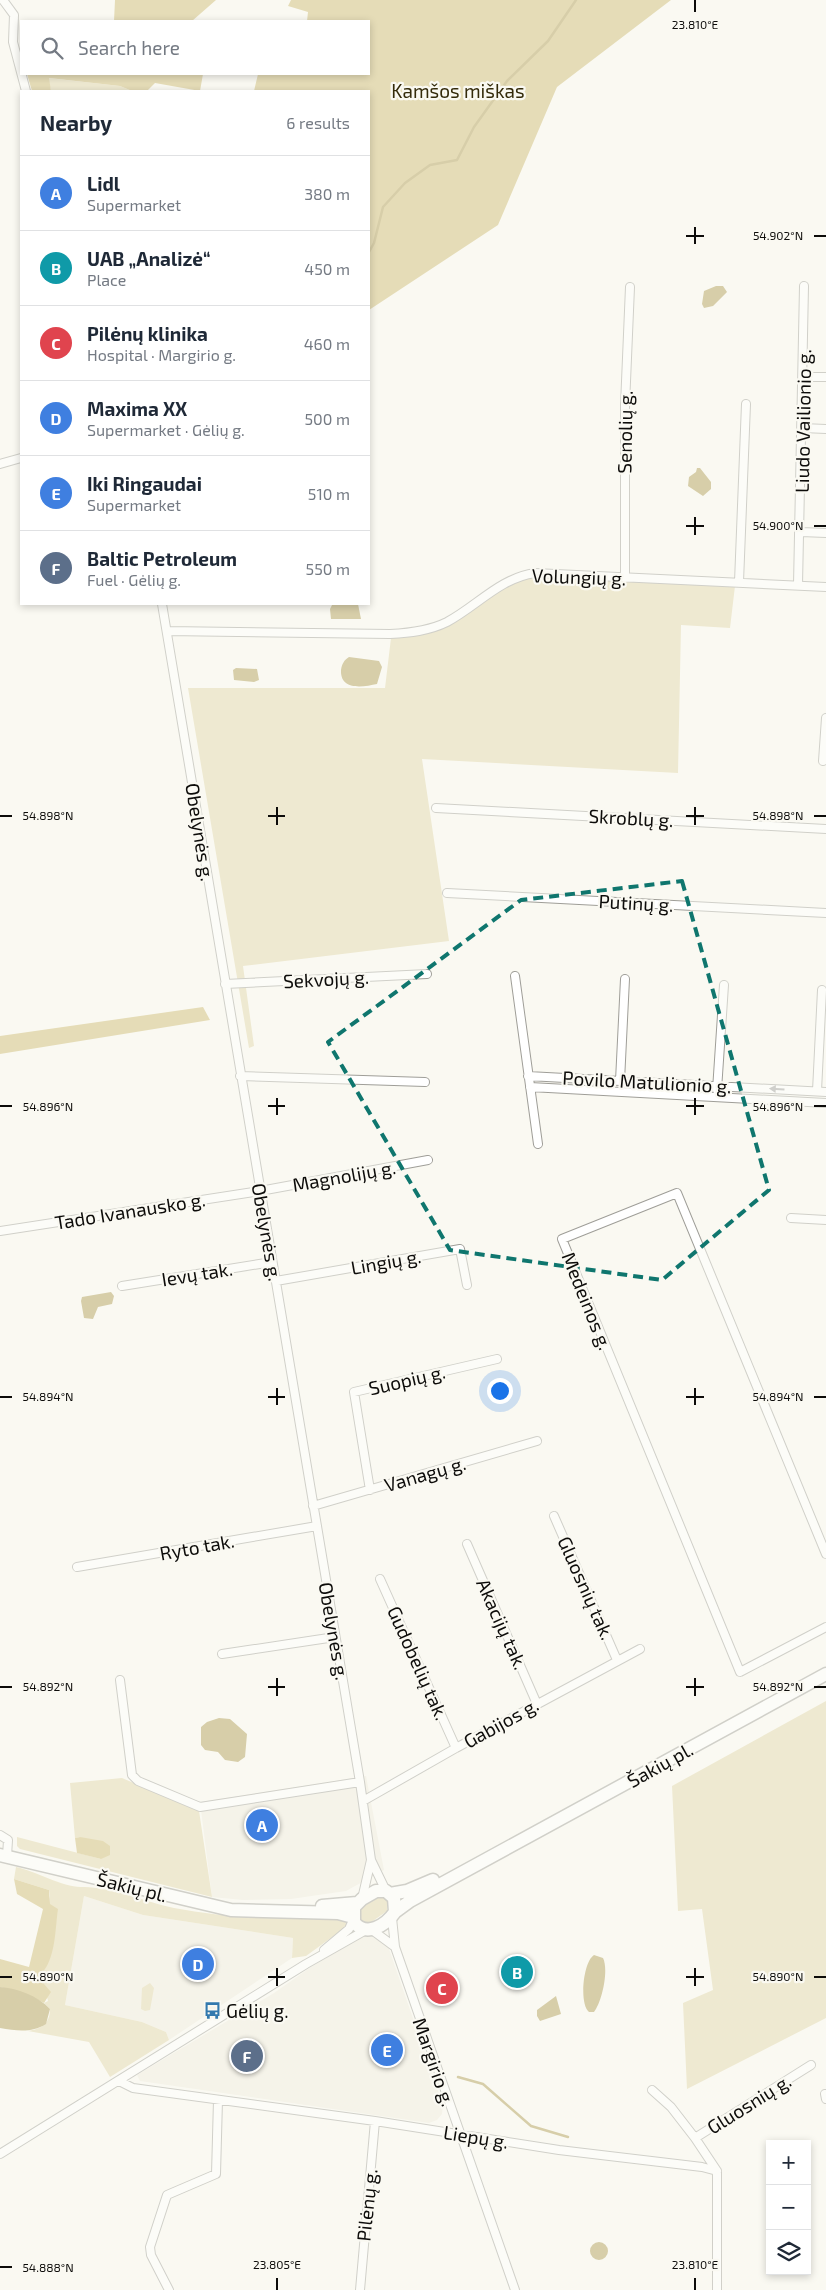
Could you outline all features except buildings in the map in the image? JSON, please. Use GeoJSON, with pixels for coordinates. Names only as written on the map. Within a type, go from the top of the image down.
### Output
{"type":"FeatureCollection","features":[{"type":"Feature","properties":{"kind":"main road","name":"Šakių pl."},"geometry":{"type":"LineString","coordinates":[[393,1914],[410,1901],[826,1674]]}},
{"type":"Feature","properties":{"kind":"main road","name":"Šakių pl."},"geometry":{"type":"LineString","coordinates":[[4,1856],[231,1910],[338,1913],[353,1918]]}},
{"type":"Feature","properties":{"kind":"main road","name":"Šakių pl."},"geometry":{"type":"LineString","coordinates":[[388,1893],[407,1891],[494,1856]]}},
{"type":"Feature","properties":{"kind":"main road"},"geometry":{"type":"LineString","coordinates":[[376,1891],[388,1893],[396,1902],[393,1914],[369,1930],[357,1926],[353,1918],[359,1901],[376,1891]]}},
{"type":"Feature","properties":{"kind":"main road","name":"Šakių pl."},"geometry":{"type":"LineString","coordinates":[[266,1912],[359,1901]]}},
{"type":"Feature","properties":{"kind":"street"},"geometry":{"type":"LineString","coordinates":[[3,0],[14,15],[13,42],[20,68]]}},
{"type":"Feature","properties":{"kind":"street"},"geometry":{"type":"LineString","coordinates":[[22,75],[26,90]]}},
{"type":"Feature","properties":{"kind":"street","name":"Liudo Vailionio g."},"geometry":{"type":"LineString","coordinates":[[798,585],[801,532],[804,286]]}},
{"type":"Feature","properties":{"kind":"street","name":"Senolių g."},"geometry":{"type":"LineString","coordinates":[[625,578],[625,405],[630,287]]}},
{"type":"Feature","properties":{"kind":"street"},"geometry":{"type":"LineString","coordinates":[[803,377],[826,377]]}},
{"type":"Feature","properties":{"kind":"street"},"geometry":{"type":"LineString","coordinates":[[739,582],[746,404]]}},
{"type":"Feature","properties":{"kind":"street"},"geometry":{"type":"LineString","coordinates":[[803,428],[826,429]]}},
{"type":"Feature","properties":{"kind":"street"},"geometry":{"type":"LineString","coordinates":[[0,464],[20,458]]}},
{"type":"Feature","properties":{"kind":"street"},"geometry":{"type":"LineString","coordinates":[[801,532],[826,533]]}},
{"type":"Feature","properties":{"kind":"street","name":"Volungių g."},"geometry":{"type":"LineString","coordinates":[[167,631],[407,633],[421,631],[448,621],[498,587],[523,575],[550,573],[826,587]]}},
{"type":"Feature","properties":{"kind":"street","name":"Obelynės g."},"geometry":{"type":"LineString","coordinates":[[162,605],[360,1782],[371,1860],[388,1893]]}},
{"type":"Feature","properties":{"kind":"street"},"geometry":{"type":"LineString","coordinates":[[823,761],[826,718]]}},
{"type":"Feature","properties":{"kind":"street","name":"Skroblų g."},"geometry":{"type":"LineString","coordinates":[[436,808],[826,829]]}},
{"type":"Feature","properties":{"kind":"street","name":"Putinų g."},"geometry":{"type":"LineString","coordinates":[[447,893],[826,914]]}},
{"type":"Feature","properties":{"kind":"street","name":"Sekvojų g."},"geometry":{"type":"LineString","coordinates":[[225,984],[427,974]]}},
{"type":"Feature","properties":{"kind":"street"},"geometry":{"type":"LineString","coordinates":[[515,976],[538,1144]]}},
{"type":"Feature","properties":{"kind":"street"},"geometry":{"type":"LineString","coordinates":[[620,1081],[624,980]]}},
{"type":"Feature","properties":{"kind":"street"},"geometry":{"type":"LineString","coordinates":[[716,1097],[724,985]]}},
{"type":"Feature","properties":{"kind":"street"},"geometry":{"type":"LineString","coordinates":[[816,1091],[822,990]]}},
{"type":"Feature","properties":{"kind":"street"},"geometry":{"type":"LineString","coordinates":[[240,1076],[425,1082]]}},
{"type":"Feature","properties":{"kind":"street","name":"Povilo Matulionio g."},"geometry":{"type":"LineString","coordinates":[[528,1076],[826,1092]]}},
{"type":"Feature","properties":{"kind":"street","name":"Povilo Matulionio g."},"geometry":{"type":"LineString","coordinates":[[530,1087],[826,1103]]}},
{"type":"Feature","properties":{"kind":"street","name":"Magnolijų g."},"geometry":{"type":"LineString","coordinates":[[260,1191],[428,1160]]}},
{"type":"Feature","properties":{"kind":"street","name":"Tado Ivanausko g."},"geometry":{"type":"LineString","coordinates":[[0,1232],[260,1191]]}},
{"type":"Feature","properties":{"kind":"street","name":"Medeinos g."},"geometry":{"type":"LineString","coordinates":[[826,1554],[677,1193],[562,1239],[740,1672],[826,1627]]}},
{"type":"Feature","properties":{"kind":"street"},"geometry":{"type":"LineString","coordinates":[[791,1218],[826,1220]]}},
{"type":"Feature","properties":{"kind":"street","name":"Lingių g."},"geometry":{"type":"LineString","coordinates":[[276,1281],[460,1249],[467,1285]]}},
{"type":"Feature","properties":{"kind":"street","name":"Ievų tak."},"geometry":{"type":"LineString","coordinates":[[122,1286],[272,1262]]}},
{"type":"Feature","properties":{"kind":"street","name":"Suopių g."},"geometry":{"type":"LineString","coordinates":[[370,1490],[354,1392],[497,1359]]}},
{"type":"Feature","properties":{"kind":"street","name":"Vanagų g."},"geometry":{"type":"LineString","coordinates":[[313,1506],[537,1441]]}},
{"type":"Feature","properties":{"kind":"street","name":"Gluosnių tak."},"geometry":{"type":"LineString","coordinates":[[554,1516],[617,1660]]}},
{"type":"Feature","properties":{"kind":"street","name":"Ryto tak."},"geometry":{"type":"LineString","coordinates":[[77,1567],[317,1526]]}},
{"type":"Feature","properties":{"kind":"street","name":"Akacijų tak."},"geometry":{"type":"LineString","coordinates":[[467,1544],[537,1704]]}},
{"type":"Feature","properties":{"kind":"street","name":"Gudobelių tak."},"geometry":{"type":"LineString","coordinates":[[380,1578],[456,1748]]}},
{"type":"Feature","properties":{"kind":"street"},"geometry":{"type":"LineString","coordinates":[[222,1654],[335,1637]]}},
{"type":"Feature","properties":{"kind":"street","name":"Gabijos g."},"geometry":{"type":"LineString","coordinates":[[363,1801],[456,1748],[640,1649]]}},
{"type":"Feature","properties":{"kind":"street"},"geometry":{"type":"LineString","coordinates":[[120,1680],[132,1775],[138,1781],[196,1806],[360,1782]]}},
{"type":"Feature","properties":{"kind":"street"},"geometry":{"type":"LineString","coordinates":[[0,1835],[8,1840],[4,1856]]}},
{"type":"Feature","properties":{"kind":"street","name":"Obelynės g."},"geometry":{"type":"LineString","coordinates":[[359,1901],[371,1860]]}},
{"type":"Feature","properties":{"kind":"street","name":"Margirio g."},"geometry":{"type":"LineString","coordinates":[[393,1914],[391,1928],[395,1947],[515,2290]]}},
{"type":"Feature","properties":{"kind":"street"},"geometry":{"type":"LineString","coordinates":[[306,1964],[345,1933],[353,1918]]}},
{"type":"Feature","properties":{"kind":"street"},"geometry":{"type":"LineString","coordinates":[[0,2154],[306,1964],[369,1930],[395,1947]]}},
{"type":"Feature","properties":{"kind":"street","name":"Gluosnių g."},"geometry":{"type":"LineString","coordinates":[[716,2171],[695,2138],[811,2065]]}},
{"type":"Feature","properties":{"kind":"street","name":"Liepų g."},"geometry":{"type":"LineString","coordinates":[[119,2081],[133,2088],[375,2121],[559,2150],[702,2167],[716,2171]]}},
{"type":"Feature","properties":{"kind":"street"},"geometry":{"type":"LineString","coordinates":[[652,2090],[671,2107],[695,2138]]}},
{"type":"Feature","properties":{"kind":"street"},"geometry":{"type":"LineString","coordinates":[[169,2290],[151,2255],[150,2247],[167,2195],[216,2174],[218,2100]]}},
{"type":"Feature","properties":{"kind":"street","name":"Pilėnų g."},"geometry":{"type":"LineString","coordinates":[[360,2290],[375,2121]]}},
{"type":"Feature","properties":{"kind":"street"},"geometry":{"type":"LineString","coordinates":[[716,2171],[717,2290]]}},
{"type":"Feature","properties":{"kind":"highlighted area"},"geometry":{"type":"Polygon","coordinates":[[[682,881],[769,1190],[662,1280],[450,1250],[328,1042],[521,900],[682,881]]]}},
{"type":"Feature","properties":{"kind":"shaded area"},"geometry":{"type":"Polygon","coordinates":[[[48,78],[120,86],[130,90],[51,90],[48,78]]]}},
{"type":"Feature","properties":{"kind":"shaded area"},"geometry":{"type":"Polygon","coordinates":[[[716,286],[723,286],[727,292],[713,306],[704,308],[702,304],[704,291],[716,286]]]}},
{"type":"Feature","properties":{"kind":"shaded area"},"geometry":{"type":"Polygon","coordinates":[[[697,468],[700,468],[711,482],[711,489],[703,496],[688,486],[689,477],[696,472],[697,468]]]}},
{"type":"Feature","properties":{"kind":"shaded area"},"geometry":{"type":"Polygon","coordinates":[[[531,577],[735,586],[730,628],[681,625],[678,773],[422,759],[449,941],[243,966],[254,1046],[249,1048],[188,688],[385,688],[391,638],[428,633],[512,583],[531,577]]]}},
{"type":"Feature","properties":{"kind":"shaded area"},"geometry":{"type":"Polygon","coordinates":[[[332,605],[358,605],[361,619],[331,619],[330,609],[332,605]]]}},
{"type":"Feature","properties":{"kind":"shaded area"},"geometry":{"type":"Polygon","coordinates":[[[349,657],[379,661],[382,667],[377,684],[353,686],[344,681],[341,670],[344,662],[349,657]]]}},
{"type":"Feature","properties":{"kind":"shaded area"},"geometry":{"type":"Polygon","coordinates":[[[236,668],[257,669],[259,680],[254,682],[234,680],[233,670],[236,668]]]}},
{"type":"Feature","properties":{"kind":"shaded area"},"geometry":{"type":"Polygon","coordinates":[[[111,1292],[114,1296],[112,1304],[98,1307],[93,1319],[84,1318],[82,1297],[111,1292]]]}},
{"type":"Feature","properties":{"kind":"shaded area"},"geometry":{"type":"Polygon","coordinates":[[[826,1701],[826,2018],[687,2089],[683,2003],[713,1990],[702,1909],[678,1911],[672,1786],[826,1701]]]}},
{"type":"Feature","properties":{"kind":"shaded area"},"geometry":{"type":"Polygon","coordinates":[[[219,1718],[230,1719],[247,1734],[245,1757],[238,1762],[225,1760],[218,1752],[205,1750],[201,1745],[201,1727],[207,1722],[219,1718]]]}},
{"type":"Feature","properties":{"kind":"shaded area"},"geometry":{"type":"Polygon","coordinates":[[[366,1776],[384,1870],[346,1891],[291,1899],[243,1900],[212,1897],[200,1802],[366,1776]]]}},
{"type":"Feature","properties":{"kind":"shaded area"},"geometry":{"type":"Polygon","coordinates":[[[122,1778],[199,1811],[212,1897],[20,1849],[17,1846],[17,1837],[101,1859],[80,1837],[75,1838],[70,1783],[122,1778]]]}},
{"type":"Feature","properties":{"kind":"shaded area"},"geometry":{"type":"Polygon","coordinates":[[[16,1867],[67,1885],[103,1889],[195,1912],[258,1917],[341,1917],[346,1923],[346,1927],[306,1956],[292,1958],[293,1938],[143,1915],[84,1896],[65,2005],[142,2022],[166,2032],[169,2040],[110,2077],[89,2042],[28,2031],[44,2025],[50,2014],[50,2009],[44,2003],[48,2001],[41,1974],[50,1896],[49,1890],[14,1879],[16,1867]]]}},
{"type":"Feature","properties":{"kind":"shaded area"},"geometry":{"type":"Polygon","coordinates":[[[84,1896],[143,1915],[293,1938],[292,1958],[169,2040],[166,2032],[142,2022],[65,2005],[84,1896]]]}},
{"type":"Feature","properties":{"kind":"shaded area"},"geometry":{"type":"Polygon","coordinates":[[[382,1896],[388,1900],[387,1911],[370,1923],[360,1921],[358,1911],[375,1898],[382,1896]]]}},
{"type":"Feature","properties":{"kind":"shaded area"},"geometry":{"type":"Polygon","coordinates":[[[363,1936],[376,1936],[388,1946],[443,2105],[442,2114],[437,2120],[429,2123],[140,2081],[137,2075],[274,1993],[311,1967],[363,1936]]]}},
{"type":"Feature","properties":{"kind":"shaded area"},"geometry":{"type":"Polygon","coordinates":[[[594,1955],[603,1958],[605,1978],[597,2007],[594,2012],[589,2012],[586,2008],[583,1992],[587,1966],[594,1955]]]}},
{"type":"Feature","properties":{"kind":"shaded area"},"geometry":{"type":"Polygon","coordinates":[[[150,1983],[154,1988],[150,2010],[145,2011],[141,2009],[142,1988],[150,1983]]]}},
{"type":"Feature","properties":{"kind":"shaded area"},"geometry":{"type":"Polygon","coordinates":[[[0,1987],[27,1994],[45,2004],[50,2009],[46,2024],[30,2030],[0,2028],[0,1987]]]}},
{"type":"Feature","properties":{"kind":"shaded area"},"geometry":{"type":"Polygon","coordinates":[[[556,1996],[561,2014],[540,2021],[537,2016],[537,2010],[556,1996]]]}},
{"type":"Feature","properties":{"kind":"shaded area"},"geometry":{"type":"Polygon","coordinates":[[[595,2242],[603,2242],[608,2247],[606,2258],[595,2260],[590,2255],[590,2247],[595,2242]]]}},
{"type":"Feature","properties":{"kind":"green space"},"geometry":{"type":"Polygon","coordinates":[[[115,0],[216,0],[193,20],[114,20],[115,0]]]}},
{"type":"Feature","properties":{"kind":"green space","name":"Kamšos miškas"},"geometry":{"type":"Polygon","coordinates":[[[291,0],[671,0],[557,87],[498,225],[370,309],[370,90],[254,90],[258,75],[370,75],[370,20],[307,20],[308,12],[288,6],[291,0]]]}},
{"type":"Feature","properties":{"kind":"green space"},"geometry":{"type":"Polygon","coordinates":[[[27,75],[203,75],[200,90],[155,83],[148,90],[130,90],[120,86],[49,78],[51,90],[32,90],[27,75]]]}},
{"type":"Feature","properties":{"kind":"green space"},"geometry":{"type":"Polygon","coordinates":[[[203,1007],[210,1020],[0,1054],[0,1036],[203,1007]]]}},
{"type":"Feature","properties":{"kind":"green space"},"geometry":{"type":"Polygon","coordinates":[[[80,1837],[103,1841],[110,1846],[110,1855],[101,1859],[77,1853],[75,1838],[80,1837]]]}},
{"type":"Feature","properties":{"kind":"green space"},"geometry":{"type":"Polygon","coordinates":[[[14,1879],[49,1890],[50,1904],[58,1909],[50,1960],[41,1974],[44,1984],[51,1992],[44,2003],[26,1994],[0,1987],[0,1959],[29,1967],[43,1909],[17,1894],[14,1879]]]}},
{"type":"Feature","properties":{"kind":"waterway"},"geometry":{"type":"LineString","coordinates":[[370,250],[374,243],[383,207],[405,183],[430,165],[457,160],[474,127],[507,81],[548,41],[576,0]]}},
{"type":"Feature","properties":{"kind":"waterway"},"geometry":{"type":"LineString","coordinates":[[458,2077],[483,2084],[531,2126],[568,2137]]}},
{"type":"Feature","properties":{"kind":"place","name":"Lidl"},"geometry":{"type":"Point","coordinates":[262,1825]}},
{"type":"Feature","properties":{"kind":"place","name":"Maxima XX"},"geometry":{"type":"Point","coordinates":[198,1964]}},
{"type":"Feature","properties":{"kind":"place","name":"UAB „Analizė“"},"geometry":{"type":"Point","coordinates":[517,1972]}},
{"type":"Feature","properties":{"kind":"place","name":"Pilėnų klinika"},"geometry":{"type":"Point","coordinates":[442,1988]}},
{"type":"Feature","properties":{"kind":"place","name":"Gėlių g."},"geometry":{"type":"Point","coordinates":[212,2011]}},
{"type":"Feature","properties":{"kind":"place","name":"Iki Ringaudai"},"geometry":{"type":"Point","coordinates":[387,2050]}},
{"type":"Feature","properties":{"kind":"place","name":"Baltic Petroleum"},"geometry":{"type":"Point","coordinates":[247,2056]}}]}
